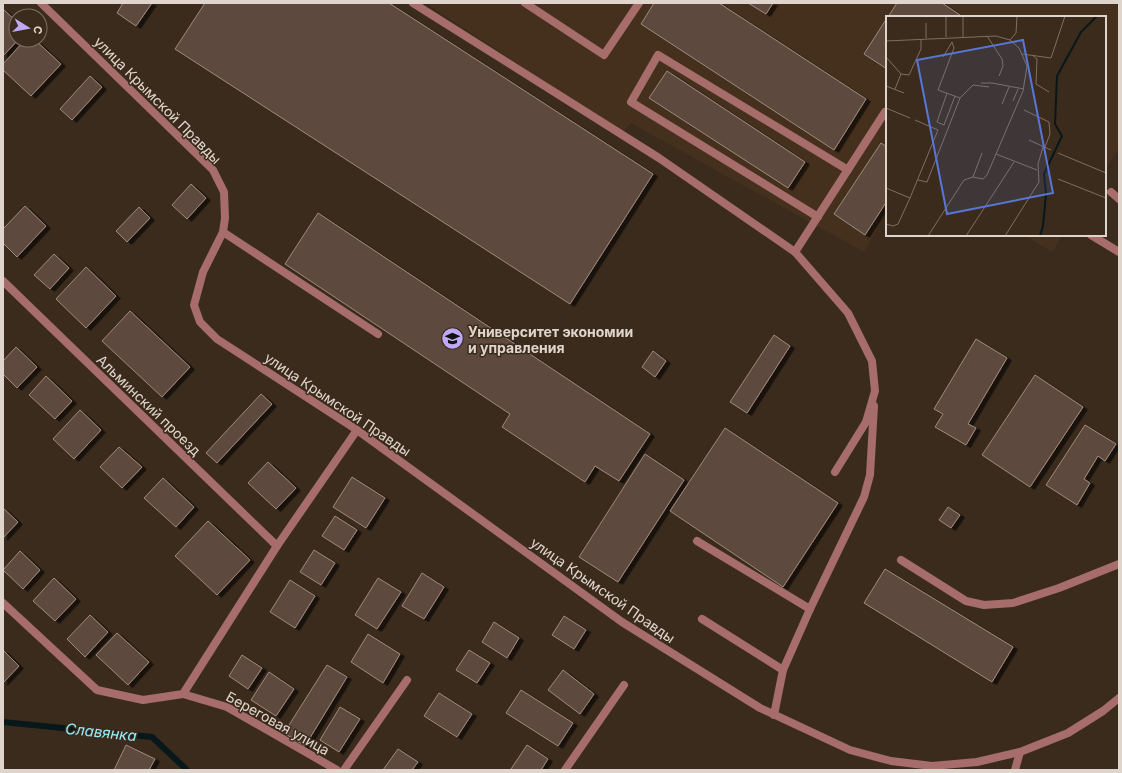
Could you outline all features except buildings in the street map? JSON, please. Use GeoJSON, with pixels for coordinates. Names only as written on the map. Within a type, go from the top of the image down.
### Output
{"type":"FeatureCollection","features":[{"type":"Feature","properties":{"kind":"street","name":"улица Крымской Правды"},"geometry":{"type":"LineString","coordinates":[[41,3],[213,170],[224,192],[223,232],[203,272],[194,304],[200,322],[217,339],[357,430],[622,622],[760,708],[850,750],[891,761],[932,766],[977,762],[1020,752],[1068,733],[1103,711],[1119,698]]}},
{"type":"Feature","properties":{"kind":"street"},"geometry":{"type":"LineString","coordinates":[[413,3],[659,158],[795,252],[848,313],[872,361],[876,391],[870,475],[864,497],[810,609],[783,670],[774,715]]}},
{"type":"Feature","properties":{"kind":"street"},"geometry":{"type":"LineString","coordinates":[[525,3],[604,55],[639,3]]}},
{"type":"Feature","properties":{"kind":"street"},"geometry":{"type":"LineString","coordinates":[[818,216],[631,102],[658,55],[848,170]]}},
{"type":"Feature","properties":{"kind":"street"},"geometry":{"type":"LineString","coordinates":[[795,252],[886,112]]}},
{"type":"Feature","properties":{"kind":"street"},"geometry":{"type":"LineString","coordinates":[[1111,192],[1119,198]]}},
{"type":"Feature","properties":{"kind":"street"},"geometry":{"type":"LineString","coordinates":[[223,232],[378,334]]}},
{"type":"Feature","properties":{"kind":"street"},"geometry":{"type":"LineString","coordinates":[[1093,236],[1119,252]]}},
{"type":"Feature","properties":{"kind":"street","name":"Альминский проезд"},"geometry":{"type":"LineString","coordinates":[[3,281],[277,546]]}},
{"type":"Feature","properties":{"kind":"street"},"geometry":{"type":"LineString","coordinates":[[835,472],[866,422],[876,391]]}},
{"type":"Feature","properties":{"kind":"street"},"geometry":{"type":"LineString","coordinates":[[183,694],[277,546],[357,430]]}},
{"type":"Feature","properties":{"kind":"street"},"geometry":{"type":"LineString","coordinates":[[697,541],[810,609]]}},
{"type":"Feature","properties":{"kind":"street"},"geometry":{"type":"LineString","coordinates":[[901,560],[966,601],[984,606],[1013,603],[1059,588],[1119,564]]}},
{"type":"Feature","properties":{"kind":"street","name":"Береговая улица"},"geometry":{"type":"LineString","coordinates":[[3,603],[97,690],[143,700],[183,694],[227,707],[337,770]]}},
{"type":"Feature","properties":{"kind":"street"},"geometry":{"type":"LineString","coordinates":[[702,619],[783,670]]}},
{"type":"Feature","properties":{"kind":"street"},"geometry":{"type":"LineString","coordinates":[[344,770],[407,680]]}},
{"type":"Feature","properties":{"kind":"street"},"geometry":{"type":"LineString","coordinates":[[565,770],[624,685]]}},
{"type":"Feature","properties":{"kind":"street"},"geometry":{"type":"LineString","coordinates":[[1015,770],[1020,752]]}},
{"type":"Feature","properties":{"kind":"shaded area"},"geometry":{"type":"Polygon","coordinates":[[[426,3],[1113,3],[1119,7],[1119,149],[1106,168],[1106,16],[886,16],[886,214],[864,252],[631,123],[622,133],[426,3]]]}},
{"type":"Feature","properties":{"kind":"shaded area"},"geometry":{"type":"Polygon","coordinates":[[[1026,236],[1062,236],[1052,252],[1026,236]]]}},
{"type":"Feature","properties":{"kind":"waterway","name":"Славянка"},"geometry":{"type":"LineString","coordinates":[[3,722],[152,737],[187,770]]}},
{"type":"Feature","properties":{"kind":"place","name":"Университет экономии и управления"},"geometry":{"type":"Point","coordinates":[452,339]}}]}
